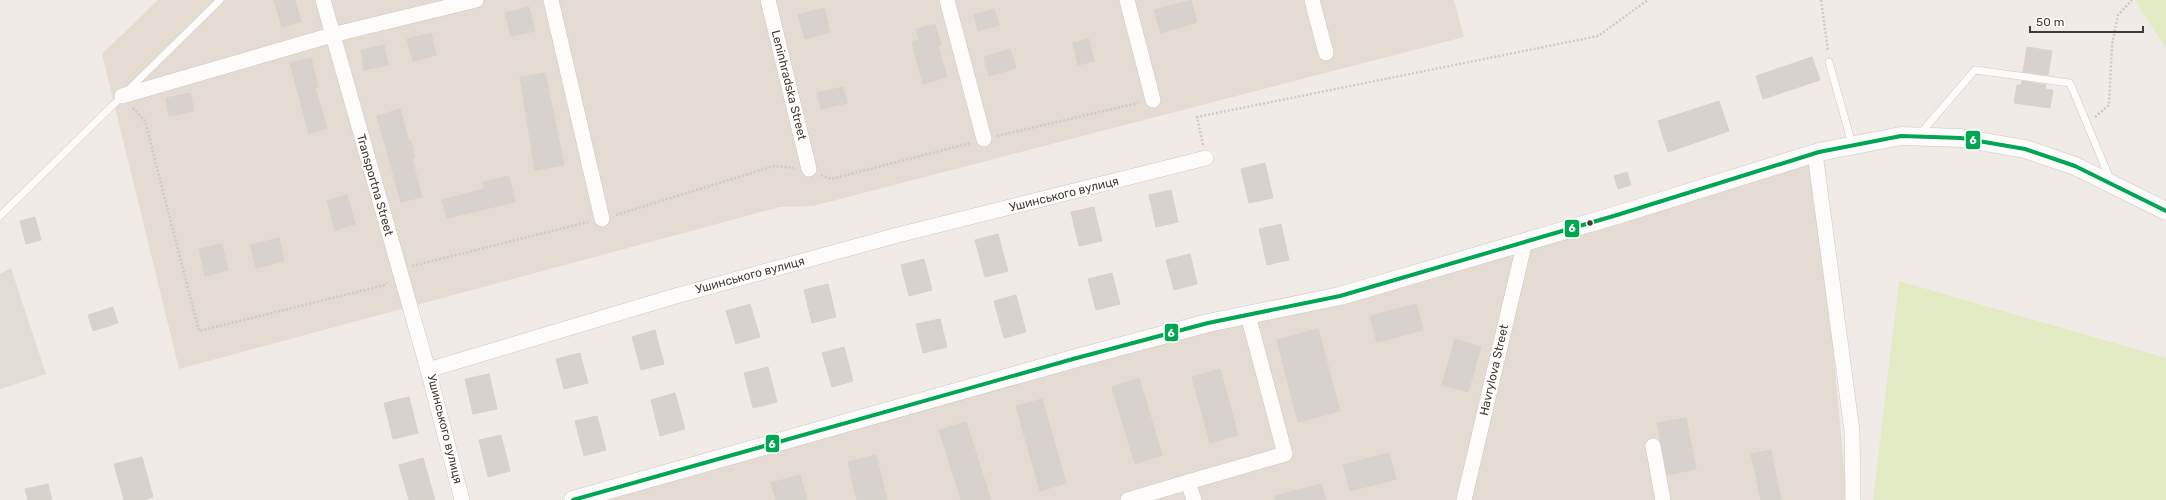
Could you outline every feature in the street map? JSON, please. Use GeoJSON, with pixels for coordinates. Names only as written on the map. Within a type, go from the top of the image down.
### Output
{"type":"FeatureCollection","features":[{"type":"Feature","properties":{"kind":"street","name":"Transportna Street"},"geometry":{"type":"LineString","coordinates":[[323,0],[428,370]]}},
{"type":"Feature","properties":{"kind":"street"},"geometry":{"type":"LineString","coordinates":[[122,96],[332,35],[476,0]]}},
{"type":"Feature","properties":{"kind":"street"},"geometry":{"type":"LineString","coordinates":[[551,0],[602,219]]}},
{"type":"Feature","properties":{"kind":"street","name":"Leninhradska Street"},"geometry":{"type":"LineString","coordinates":[[768,0],[809,169]]}},
{"type":"Feature","properties":{"kind":"street"},"geometry":{"type":"LineString","coordinates":[[947,0],[984,139]]}},
{"type":"Feature","properties":{"kind":"street"},"geometry":{"type":"LineString","coordinates":[[1127,0],[1153,100]]}},
{"type":"Feature","properties":{"kind":"street"},"geometry":{"type":"LineString","coordinates":[[1312,0],[1326,53]]}},
{"type":"Feature","properties":{"kind":"street"},"geometry":{"type":"LineString","coordinates":[[574,500],[1073,359],[1208,323],[1340,296],[1617,215],[1815,153],[1852,145],[1902,136],[1917,136],[1961,138],[2025,149],[2075,166],[2166,211]]}},
{"type":"Feature","properties":{"kind":"street"},"geometry":{"type":"LineString","coordinates":[[1815,153],[1852,431],[1853,500]]}},
{"type":"Feature","properties":{"kind":"street","name":"Ушинського вулиця"},"geometry":{"type":"LineString","coordinates":[[462,500],[428,370],[686,293],[894,236],[1206,158]]}},
{"type":"Feature","properties":{"kind":"street","name":"Havrylova Street"},"geometry":{"type":"LineString","coordinates":[[1464,500],[1525,241]]}},
{"type":"Feature","properties":{"kind":"street"},"geometry":{"type":"LineString","coordinates":[[1128,500],[1284,454],[1248,315]]}},
{"type":"Feature","properties":{"kind":"street"},"geometry":{"type":"LineString","coordinates":[[1653,446],[1663,500]]}},
{"type":"Feature","properties":{"kind":"street"},"geometry":{"type":"LineString","coordinates":[[1188,482],[1194,500]]}},
{"type":"Feature","properties":{"kind":"lane"},"geometry":{"type":"LineString","coordinates":[[0,216],[220,0]]}},
{"type":"Feature","properties":{"kind":"lane"},"geometry":{"type":"LineString","coordinates":[[1829,62],[1852,145]]}},
{"type":"Feature","properties":{"kind":"lane"},"geometry":{"type":"LineString","coordinates":[[1917,136],[1975,70],[2070,83],[2111,184]]}},
{"type":"Feature","properties":{"kind":"path"},"geometry":{"type":"LineString","coordinates":[[1206,158],[1197,117],[1598,36],[1648,0]]}},
{"type":"Feature","properties":{"kind":"path"},"geometry":{"type":"LineString","coordinates":[[1821,0],[1829,62]]}},
{"type":"Feature","properties":{"kind":"path"},"geometry":{"type":"LineString","coordinates":[[2087,124],[2109,106],[2112,45],[2118,15],[2132,0]]}},
{"type":"Feature","properties":{"kind":"path"},"geometry":{"type":"LineString","coordinates":[[122,96],[145,121],[198,331],[385,285],[400,270],[602,219],[774,166],[809,169],[831,178],[984,139],[1153,100]]}},
{"type":"Feature","properties":{"kind":"shaded area"},"geometry":{"type":"Polygon","coordinates":[[[158,0],[1454,0],[1464,37],[813,206],[780,207],[179,369],[102,54],[158,0]]]}},
{"type":"Feature","properties":{"kind":"shaded area"},"geometry":{"type":"Polygon","coordinates":[[[1815,153],[1847,500],[574,500],[1525,241],[1815,153]]]}},
{"type":"Feature","properties":{"kind":"shaded area"},"geometry":{"type":"Polygon","coordinates":[[[11,268],[46,374],[0,389],[0,274],[11,268]]]}},
{"type":"Feature","properties":{"kind":"green space"},"geometry":{"type":"Polygon","coordinates":[[[2166,0],[2166,48],[2135,1],[2166,0]]]}},
{"type":"Feature","properties":{"kind":"green space"},"geometry":{"type":"Polygon","coordinates":[[[1899,281],[2166,358],[2166,500],[1873,500],[1899,281]]]}},
{"type":"Feature","properties":{"kind":"building"},"geometry":{"type":"Polygon","coordinates":[[[274,0],[295,0],[301,21],[282,27],[274,0]]]}},
{"type":"Feature","properties":{"kind":"building"},"geometry":{"type":"Polygon","coordinates":[[[1191,0],[1197,22],[1161,33],[1154,10],[1191,0]]]}},
{"type":"Feature","properties":{"kind":"building"},"geometry":{"type":"Polygon","coordinates":[[[529,7],[535,31],[511,36],[505,13],[529,7]]]}},
{"type":"Feature","properties":{"kind":"building"},"geometry":{"type":"Polygon","coordinates":[[[824,8],[830,32],[805,39],[798,15],[824,8]]]}},
{"type":"Feature","properties":{"kind":"building"},"geometry":{"type":"Polygon","coordinates":[[[994,9],[999,25],[978,31],[974,15],[994,9]]]}},
{"type":"Feature","properties":{"kind":"building"},"geometry":{"type":"Polygon","coordinates":[[[935,24],[941,45],[938,46],[947,77],[923,84],[912,42],[919,40],[916,29],[935,24]]]}},
{"type":"Feature","properties":{"kind":"building"},"geometry":{"type":"Polygon","coordinates":[[[431,33],[436,55],[413,61],[407,39],[431,33]]]}},
{"type":"Feature","properties":{"kind":"building"},"geometry":{"type":"Polygon","coordinates":[[[1089,39],[1094,61],[1078,65],[1073,43],[1089,39]]]}},
{"type":"Feature","properties":{"kind":"building"},"geometry":{"type":"Polygon","coordinates":[[[384,45],[388,65],[364,70],[361,50],[384,45]]]}},
{"type":"Feature","properties":{"kind":"building"},"geometry":{"type":"Polygon","coordinates":[[[2027,47],[2052,51],[2048,75],[2023,72],[2027,47]]]}},
{"type":"Feature","properties":{"kind":"building"},"geometry":{"type":"Polygon","coordinates":[[[1010,49],[1016,68],[989,76],[984,57],[1010,49]]]}},
{"type":"Feature","properties":{"kind":"building"},"geometry":{"type":"Polygon","coordinates":[[[1812,57],[1820,80],[1763,99],[1756,76],[1812,57]]]}},
{"type":"Feature","properties":{"kind":"building"},"geometry":{"type":"Polygon","coordinates":[[[311,58],[318,87],[315,88],[327,128],[309,134],[290,63],[311,58]]]}},
{"type":"Feature","properties":{"kind":"building"},"geometry":{"type":"Polygon","coordinates":[[[545,73],[564,165],[535,170],[520,77],[545,73]]]}},
{"type":"Feature","properties":{"kind":"building"},"geometry":{"type":"Polygon","coordinates":[[[2022,81],[2046,85],[2045,89],[2053,90],[2050,108],[2014,103],[2017,85],[2021,85],[2022,81]]]}},
{"type":"Feature","properties":{"kind":"building"},"geometry":{"type":"Polygon","coordinates":[[[843,87],[847,103],[821,109],[817,93],[843,87]]]}},
{"type":"Feature","properties":{"kind":"building"},"geometry":{"type":"Polygon","coordinates":[[[190,93],[194,111],[169,116],[166,98],[190,93]]]}},
{"type":"Feature","properties":{"kind":"building"},"geometry":{"type":"Polygon","coordinates":[[[1719,101],[1729,131],[1668,152],[1658,121],[1719,101]]]}},
{"type":"Feature","properties":{"kind":"building"},"geometry":{"type":"Polygon","coordinates":[[[400,109],[409,141],[411,141],[415,158],[412,159],[422,197],[401,202],[377,116],[400,109]]]}},
{"type":"Feature","properties":{"kind":"building"},"geometry":{"type":"Polygon","coordinates":[[[1265,163],[1273,198],[1249,203],[1241,169],[1265,163]]]}},
{"type":"Feature","properties":{"kind":"building"},"geometry":{"type":"Polygon","coordinates":[[[1627,172],[1631,185],[1618,189],[1614,176],[1627,172]]]}},
{"type":"Feature","properties":{"kind":"building"},"geometry":{"type":"Polygon","coordinates":[[[509,176],[515,202],[447,218],[442,200],[485,189],[483,182],[509,176]]]}},
{"type":"Feature","properties":{"kind":"building"},"geometry":{"type":"Polygon","coordinates":[[[1171,190],[1178,222],[1156,227],[1149,195],[1171,190]]]}},
{"type":"Feature","properties":{"kind":"building"},"geometry":{"type":"Polygon","coordinates":[[[347,195],[355,224],[335,230],[327,201],[347,195]]]}},
{"type":"Feature","properties":{"kind":"building"},"geometry":{"type":"Polygon","coordinates":[[[1094,207],[1102,241],[1079,246],[1071,212],[1094,207]]]}},
{"type":"Feature","properties":{"kind":"building"},"geometry":{"type":"Polygon","coordinates":[[[35,217],[41,240],[26,244],[20,221],[35,217]]]}},
{"type":"Feature","properties":{"kind":"building"},"geometry":{"type":"Polygon","coordinates":[[[1281,224],[1289,260],[1267,265],[1259,229],[1281,224]]]}},
{"type":"Feature","properties":{"kind":"building"},"geometry":{"type":"Polygon","coordinates":[[[998,234],[1008,271],[985,277],[975,240],[998,234]]]}},
{"type":"Feature","properties":{"kind":"building"},"geometry":{"type":"Polygon","coordinates":[[[279,238],[284,261],[256,268],[250,245],[279,238]]]}},
{"type":"Feature","properties":{"kind":"building"},"geometry":{"type":"Polygon","coordinates":[[[222,244],[228,270],[205,276],[199,249],[222,244]]]}},
{"type":"Feature","properties":{"kind":"building"},"geometry":{"type":"Polygon","coordinates":[[[1190,254],[1197,284],[1174,290],[1166,260],[1190,254]]]}},
{"type":"Feature","properties":{"kind":"building"},"geometry":{"type":"Polygon","coordinates":[[[924,259],[932,290],[909,296],[901,265],[924,259]]]}},
{"type":"Feature","properties":{"kind":"building"},"geometry":{"type":"Polygon","coordinates":[[[1112,273],[1120,304],[1096,310],[1088,279],[1112,273]]]}},
{"type":"Feature","properties":{"kind":"building"},"geometry":{"type":"Polygon","coordinates":[[[828,284],[836,317],[812,323],[804,290],[828,284]]]}},
{"type":"Feature","properties":{"kind":"building"},"geometry":{"type":"Polygon","coordinates":[[[1016,295],[1026,332],[1004,338],[994,301],[1016,295]]]}},
{"type":"Feature","properties":{"kind":"building"},"geometry":{"type":"Polygon","coordinates":[[[750,304],[760,337],[736,344],[726,311],[750,304]]]}},
{"type":"Feature","properties":{"kind":"building"},"geometry":{"type":"Polygon","coordinates":[[[1416,304],[1423,330],[1377,342],[1370,316],[1416,304]]]}},
{"type":"Feature","properties":{"kind":"building"},"geometry":{"type":"Polygon","coordinates":[[[113,307],[118,323],[93,331],[88,315],[113,307]]]}},
{"type":"Feature","properties":{"kind":"building"},"geometry":{"type":"Polygon","coordinates":[[[940,319],[947,347],[923,353],[916,324],[940,319]]]}},
{"type":"Feature","properties":{"kind":"building"},"geometry":{"type":"Polygon","coordinates":[[[1318,329],[1340,411],[1298,422],[1277,340],[1318,329]]]}},
{"type":"Feature","properties":{"kind":"building"},"geometry":{"type":"Polygon","coordinates":[[[655,330],[664,364],[641,370],[632,337],[655,330]]]}},
{"type":"Feature","properties":{"kind":"building"},"geometry":{"type":"Polygon","coordinates":[[[1455,339],[1481,347],[1468,392],[1442,385],[1455,339]]]}},
{"type":"Feature","properties":{"kind":"building"},"geometry":{"type":"Polygon","coordinates":[[[844,347],[853,381],[832,387],[822,353],[844,347]]]}},
{"type":"Feature","properties":{"kind":"building"},"geometry":{"type":"Polygon","coordinates":[[[580,353],[588,383],[564,389],[556,359],[580,353]]]}},
{"type":"Feature","properties":{"kind":"building"},"geometry":{"type":"Polygon","coordinates":[[[768,367],[777,402],[753,408],[744,373],[768,367]]]}},
{"type":"Feature","properties":{"kind":"building"},"geometry":{"type":"Polygon","coordinates":[[[1220,369],[1238,435],[1210,443],[1192,377],[1220,369]]]}},
{"type":"Feature","properties":{"kind":"building"},"geometry":{"type":"Polygon","coordinates":[[[489,374],[497,409],[473,414],[465,379],[489,374]]]}},
{"type":"Feature","properties":{"kind":"building"},"geometry":{"type":"Polygon","coordinates":[[[1139,378],[1162,455],[1135,464],[1112,387],[1139,378]]]}},
{"type":"Feature","properties":{"kind":"building"},"geometry":{"type":"Polygon","coordinates":[[[675,393],[685,429],[660,436],[651,400],[675,393]]]}},
{"type":"Feature","properties":{"kind":"building"},"geometry":{"type":"Polygon","coordinates":[[[409,397],[418,433],[393,439],[384,403],[409,397]]]}},
{"type":"Feature","properties":{"kind":"building"},"geometry":{"type":"Polygon","coordinates":[[[1042,399],[1066,483],[1040,491],[1016,406],[1042,399]]]}},
{"type":"Feature","properties":{"kind":"building"},"geometry":{"type":"Polygon","coordinates":[[[597,416],[606,450],[584,456],[575,421],[597,416]]]}},
{"type":"Feature","properties":{"kind":"building"},"geometry":{"type":"Polygon","coordinates":[[[1686,418],[1696,469],[1667,475],[1657,423],[1686,418]]]}},
{"type":"Feature","properties":{"kind":"building"},"geometry":{"type":"Polygon","coordinates":[[[966,422],[991,500],[961,500],[939,430],[966,422]]]}},
{"type":"Feature","properties":{"kind":"building"},"geometry":{"type":"Polygon","coordinates":[[[501,435],[510,471],[488,477],[479,440],[501,435]]]}},
{"type":"Feature","properties":{"kind":"building"},"geometry":{"type":"Polygon","coordinates":[[[1771,450],[1781,500],[1761,500],[1751,454],[1771,450]]]}},
{"type":"Feature","properties":{"kind":"building"},"geometry":{"type":"Polygon","coordinates":[[[1389,453],[1396,479],[1350,491],[1343,465],[1389,453]]]}},
{"type":"Feature","properties":{"kind":"building"},"geometry":{"type":"Polygon","coordinates":[[[876,455],[887,500],[857,500],[848,462],[876,455]]]}},
{"type":"Feature","properties":{"kind":"building"},"geometry":{"type":"Polygon","coordinates":[[[142,457],[153,497],[143,500],[124,500],[114,464],[142,457]]]}},
{"type":"Feature","properties":{"kind":"building"},"geometry":{"type":"Polygon","coordinates":[[[423,458],[435,500],[409,500],[399,465],[423,458]]]}},
{"type":"Feature","properties":{"kind":"building"},"geometry":{"type":"Polygon","coordinates":[[[800,475],[807,500],[776,500],[771,483],[800,475]]]}},
{"type":"Feature","properties":{"kind":"building"},"geometry":{"type":"Polygon","coordinates":[[[48,484],[52,500],[28,500],[25,489],[48,484]]]}},
{"type":"Feature","properties":{"kind":"building"},"geometry":{"type":"Polygon","coordinates":[[[1321,484],[1326,500],[1275,500],[1275,496],[1321,484]]]}},
{"type":"Feature","properties":{"kind":"transit line","name":"6"},"geometry":{"type":"LineString","coordinates":[[573,500],[1073,359],[1208,323],[1340,296],[1617,215],[1819,152],[1901,136],[1961,138],[2025,149],[2075,166],[2166,211]]}}]}
